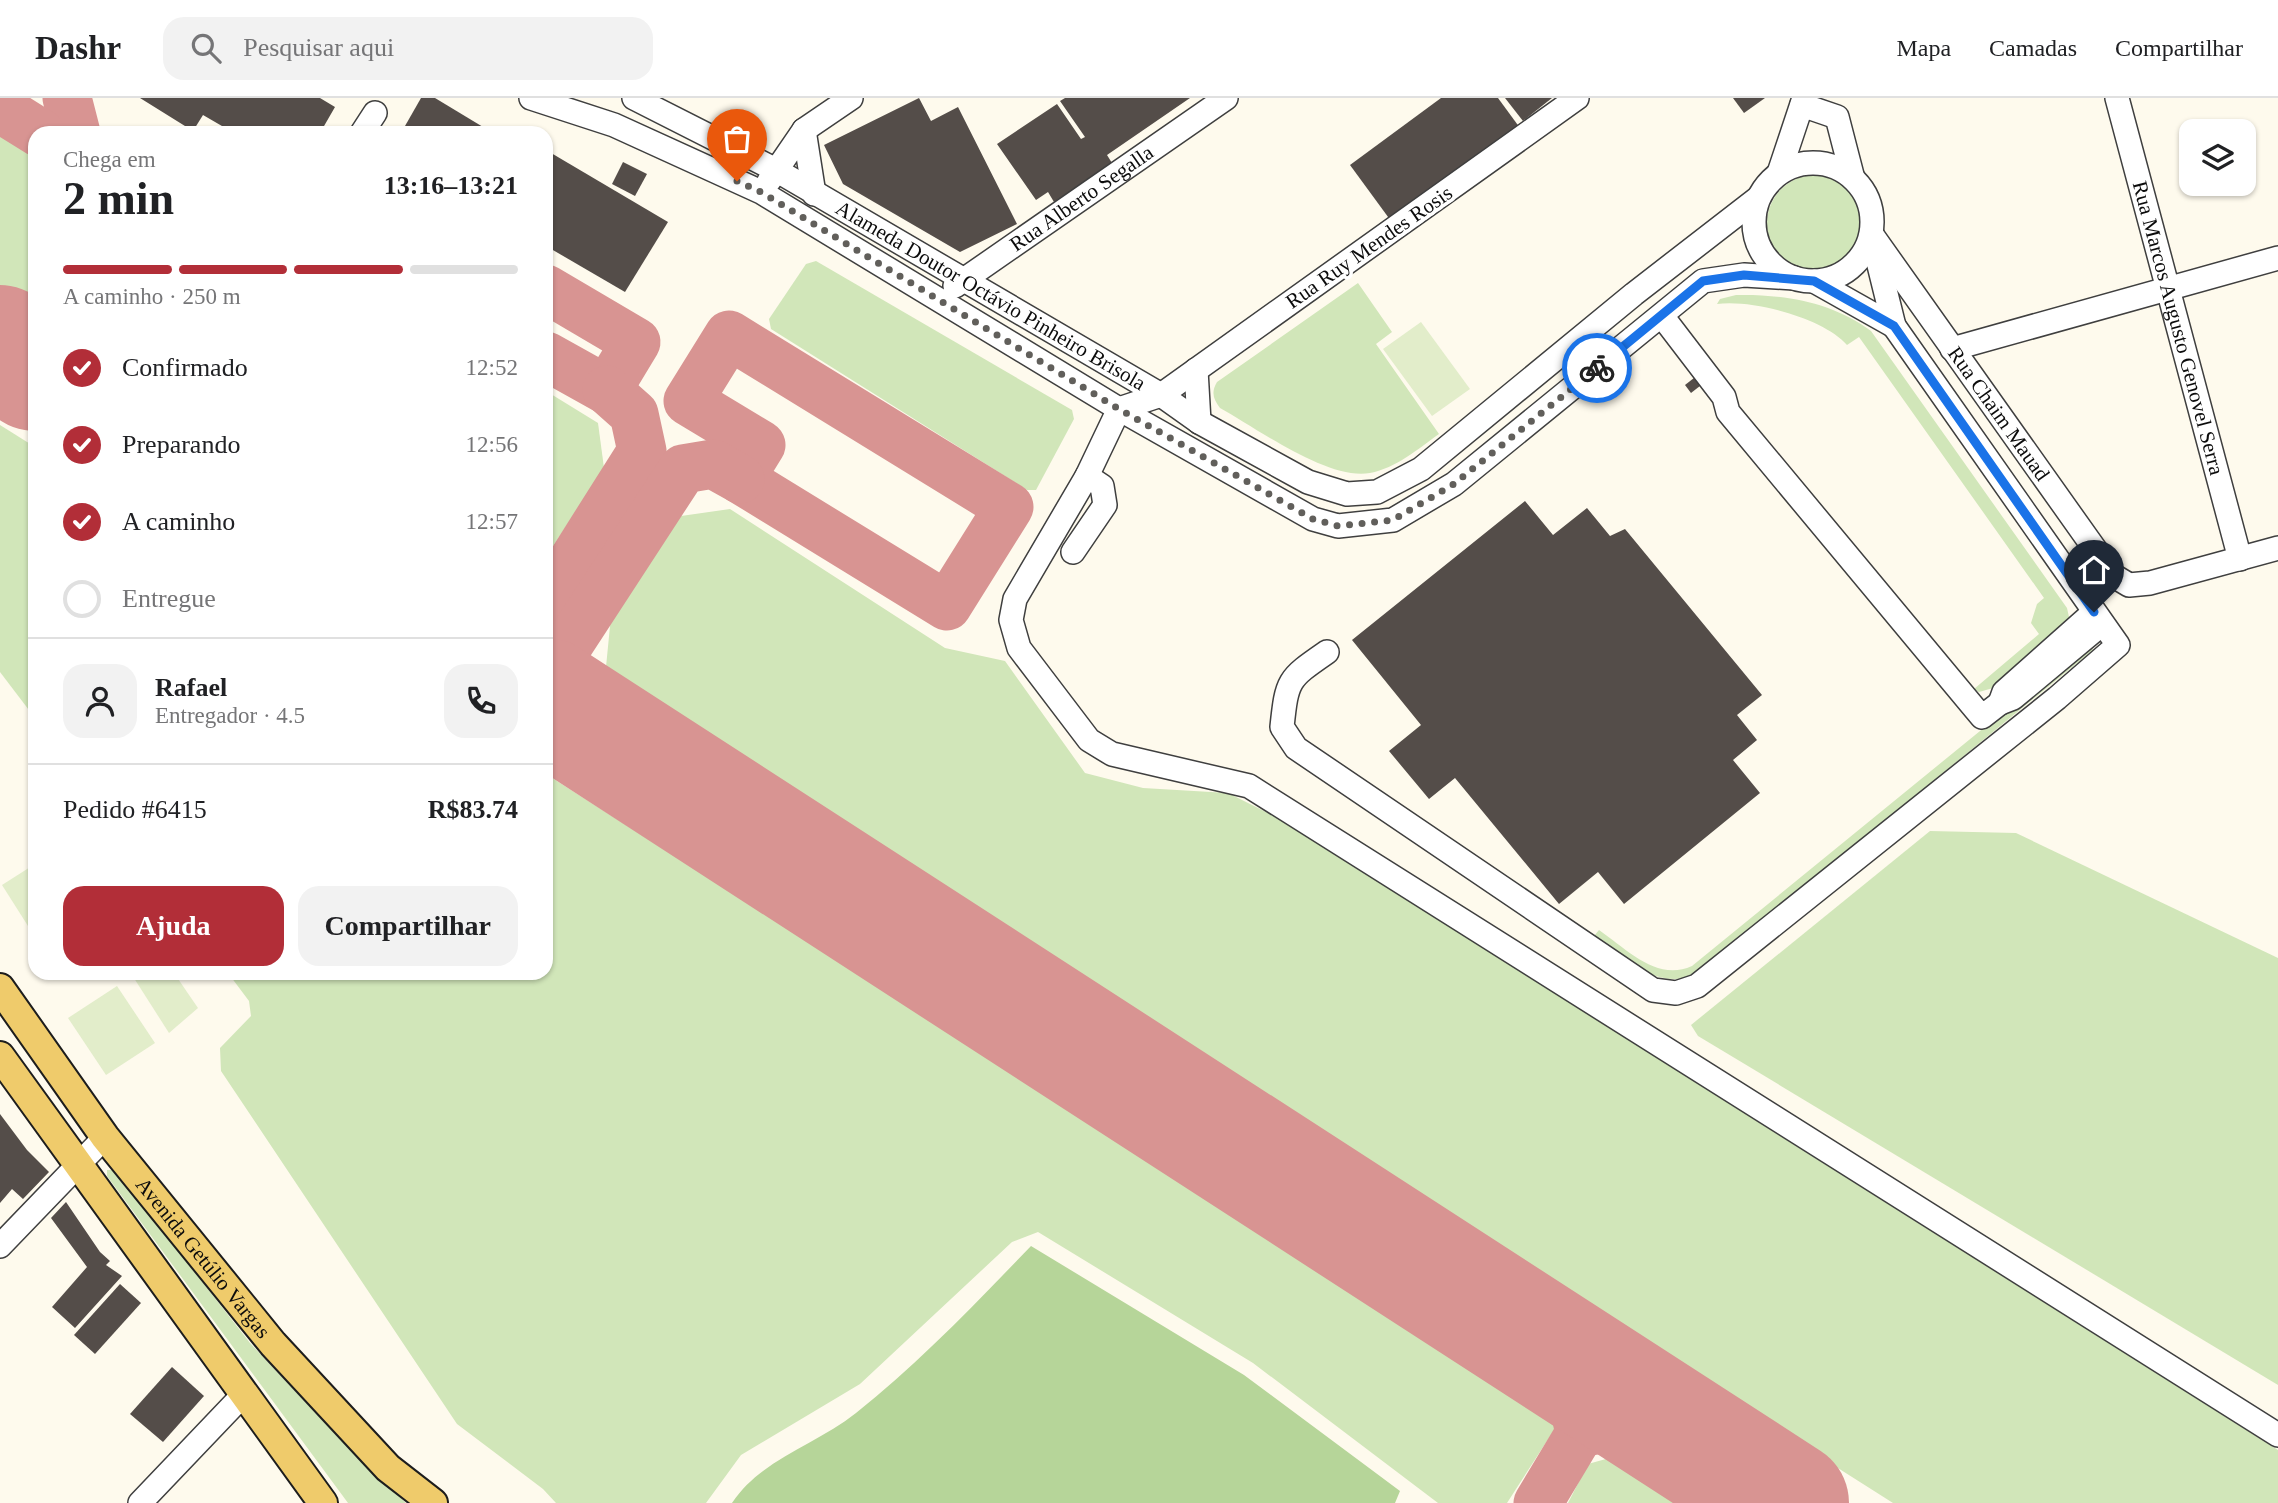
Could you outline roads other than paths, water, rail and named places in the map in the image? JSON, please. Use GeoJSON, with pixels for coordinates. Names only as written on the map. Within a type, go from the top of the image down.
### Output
{"type":"FeatureCollection","features":[{"type":"Feature","properties":{"kind":"main road","name":"Avenida Getúlio Vargas"},"geometry":{"type":"LineString","coordinates":[[0,988],[105,1137],[308,1382],[388,1468],[433,1503]]}},
{"type":"Feature","properties":{"kind":"main road","name":"Avenida Getúlio Vargas"},"geometry":{"type":"LineString","coordinates":[[0,1056],[323,1503]]}},
{"type":"Feature","properties":{"kind":"street","name":"Alameda Doutor Octávio Pinheiro Brisola"},"geometry":{"type":"LineString","coordinates":[[531,98],[614,125],[761,192],[1119,409],[1313,519],[1338,526],[1393,520],[1454,484],[1657,320]]}},
{"type":"Feature","properties":{"kind":"street","name":"Alameda Doutor Octávio Pinheiro Brisola"},"geometry":{"type":"LineString","coordinates":[[632,98],[776,170],[1161,395],[1199,422],[1308,482],[1347,494],[1377,492],[1421,469],[1634,294]]}},
{"type":"Feature","properties":{"kind":"street"},"geometry":{"type":"LineString","coordinates":[[614,125],[627,111],[632,98]]}},
{"type":"Feature","properties":{"kind":"street"},"geometry":{"type":"LineString","coordinates":[[761,192],[804,130],[851,98]]}},
{"type":"Feature","properties":{"kind":"street","name":"Rua Alberto Segalla"},"geometry":{"type":"LineString","coordinates":[[939,300],[963,278],[1226,98]]}},
{"type":"Feature","properties":{"kind":"street","name":"Rua Ruy Mendes Rosis"},"geometry":{"type":"LineString","coordinates":[[1119,409],[1161,395],[1577,98]]}},
{"type":"Feature","properties":{"kind":"street"},"geometry":{"type":"LineString","coordinates":[[1803,102],[1828,98]]}},
{"type":"Feature","properties":{"kind":"street","name":"Rua Marcos Augusto Genovel Serra"},"geometry":{"type":"LineString","coordinates":[[2117,98],[2240,559]]}},
{"type":"Feature","properties":{"kind":"street"},"geometry":{"type":"LineString","coordinates":[[1803,102],[1779,173],[1758,198],[1634,294],[1657,320],[1713,405],[1728,412],[1982,717],[2000,703],[2004,692],[2098,618]]}},
{"type":"Feature","properties":{"kind":"street"},"geometry":{"type":"LineString","coordinates":[[1327,652],[1293,675],[1286,690],[1282,727],[1296,748],[1653,990],[1676,993],[1697,986],[2057,698],[2118,645],[1894,326],[1872,235],[1870,201],[1852,175],[1837,117],[1803,102]]}},
{"type":"Feature","properties":{"kind":"street"},"geometry":{"type":"LineString","coordinates":[[367,126],[375,113]]}},
{"type":"Feature","properties":{"kind":"street"},"geometry":{"type":"LineString","coordinates":[[804,130],[814,194]]}},
{"type":"Feature","properties":{"kind":"street"},"geometry":{"type":"LineString","coordinates":[[1779,173],[1797,164],[1816,162],[1835,166],[1852,175]]}},
{"type":"Feature","properties":{"kind":"street"},"geometry":{"type":"LineString","coordinates":[[1758,198],[1754,217],[1759,246],[1777,269],[1894,326]]}},
{"type":"Feature","properties":{"kind":"street"},"geometry":{"type":"LineString","coordinates":[[1657,320],[1703,281],[1744,275],[1804,280],[1834,278],[1852,268],[1865,252],[1872,235]]}},
{"type":"Feature","properties":{"kind":"street","name":"Rua Chaim Mauad"},"geometry":{"type":"LineString","coordinates":[[1872,235],[2114,576],[2129,585],[2240,559]]}},
{"type":"Feature","properties":{"kind":"street"},"geometry":{"type":"LineString","coordinates":[[1952,349],[2278,258]]}},
{"type":"Feature","properties":{"kind":"street"},"geometry":{"type":"LineString","coordinates":[[1196,370],[1199,422]]}},
{"type":"Feature","properties":{"kind":"street"},"geometry":{"type":"LineString","coordinates":[[1119,409],[1087,476],[1015,599],[1011,620],[1018,648],[1089,740],[1112,754],[1249,786],[2278,1435]]}},
{"type":"Feature","properties":{"kind":"street"},"geometry":{"type":"LineString","coordinates":[[1073,552],[1105,505],[1102,486],[1087,476]]}},
{"type":"Feature","properties":{"kind":"street"},"geometry":{"type":"LineString","coordinates":[[2240,559],[2278,548]]}},
{"type":"Feature","properties":{"kind":"street"},"geometry":{"type":"LineString","coordinates":[[0,1246],[105,1137]]}},
{"type":"Feature","properties":{"kind":"street"},"geometry":{"type":"LineString","coordinates":[[140,1503],[243,1395]]}}]}
